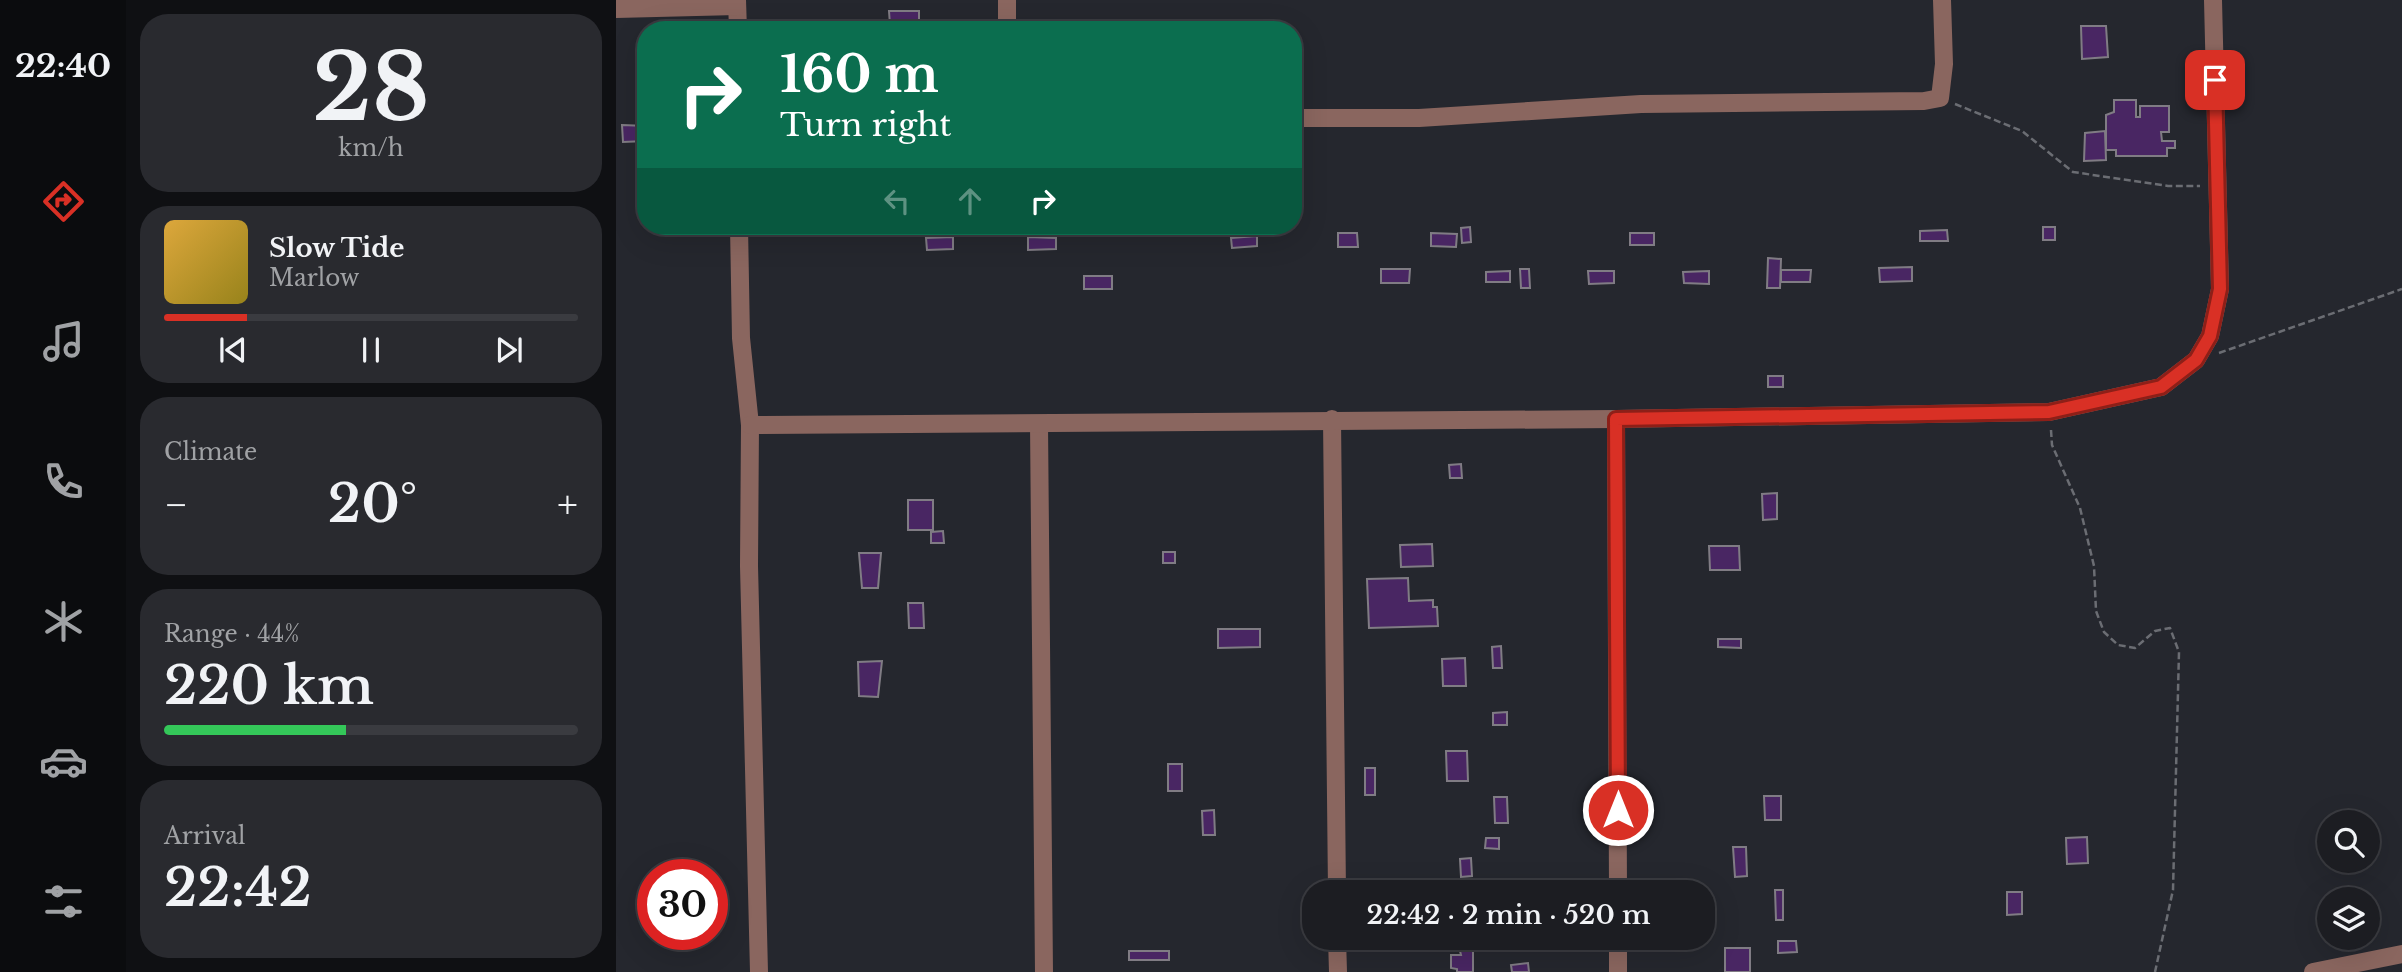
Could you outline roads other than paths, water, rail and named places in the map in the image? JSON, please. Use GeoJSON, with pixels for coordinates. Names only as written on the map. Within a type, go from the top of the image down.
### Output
{"type":"FeatureCollection","features":[{"type":"Feature","properties":{"kind":"street"},"geometry":{"type":"LineString","coordinates":[[1007,0],[1007,21]]}},
{"type":"Feature","properties":{"kind":"street"},"geometry":{"type":"LineString","coordinates":[[1302,118],[1419,118],[1642,104],[1907,103],[1940,97],[1944,64],[1942,0]]}},
{"type":"Feature","properties":{"kind":"street"},"geometry":{"type":"LineString","coordinates":[[750,425],[1616,419],[2049,412],[2161,387],[2196,360],[2210,336],[2220,289],[2213,0]]}},
{"type":"Feature","properties":{"kind":"street"},"geometry":{"type":"LineString","coordinates":[[616,9],[737,3],[738,21]]}},
{"type":"Feature","properties":{"kind":"street"},"geometry":{"type":"LineString","coordinates":[[739,235],[741,338],[750,425],[749,566],[759,972]]}},
{"type":"Feature","properties":{"kind":"street"},"geometry":{"type":"LineString","coordinates":[[1332,419],[1337,880]]}},
{"type":"Feature","properties":{"kind":"street"},"geometry":{"type":"LineString","coordinates":[[1616,419],[1618,880]]}},
{"type":"Feature","properties":{"kind":"street"},"geometry":{"type":"LineString","coordinates":[[1039,424],[1044,972]]}},
{"type":"Feature","properties":{"kind":"street"},"geometry":{"type":"LineString","coordinates":[[1337,950],[1338,972]]}},
{"type":"Feature","properties":{"kind":"street"},"geometry":{"type":"LineString","coordinates":[[1618,950],[1618,972]]}},
{"type":"Feature","properties":{"kind":"street"},"geometry":{"type":"LineString","coordinates":[[2313,972],[2402,954]]}}]}
